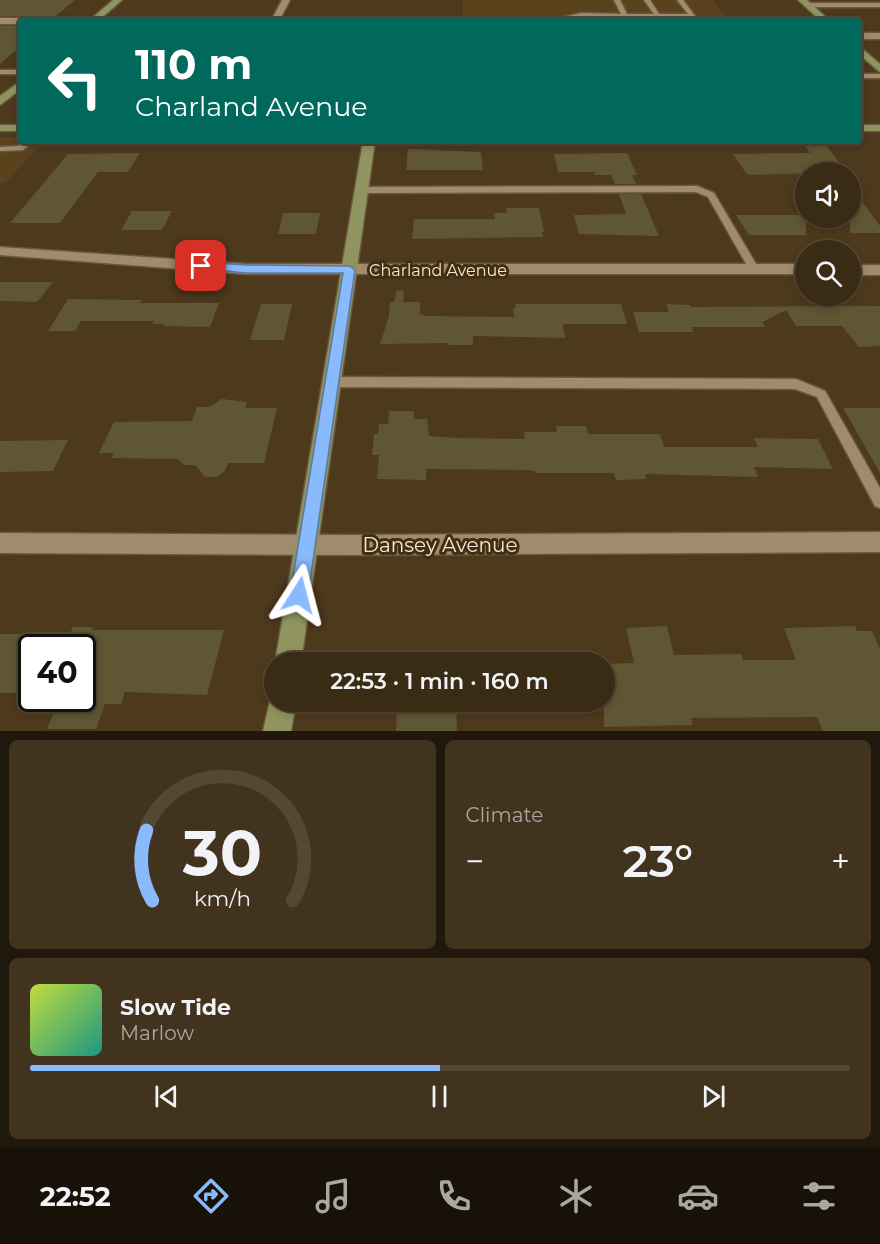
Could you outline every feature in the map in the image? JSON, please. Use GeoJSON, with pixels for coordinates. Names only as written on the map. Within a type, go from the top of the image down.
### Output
{"type":"FeatureCollection","features":[{"type":"Feature","properties":{"kind":"street"},"geometry":{"type":"LineString","coordinates":[[97,18],[118,0]]}},
{"type":"Feature","properties":{"kind":"street"},"geometry":{"type":"LineString","coordinates":[[277,18],[286,0]]}},
{"type":"Feature","properties":{"kind":"street"},"geometry":{"type":"LineString","coordinates":[[804,2],[823,18]]}},
{"type":"Feature","properties":{"kind":"street"},"geometry":{"type":"LineString","coordinates":[[0,21],[18,21]]}},
{"type":"Feature","properties":{"kind":"street"},"geometry":{"type":"LineString","coordinates":[[862,36],[880,36]]}},
{"type":"Feature","properties":{"kind":"street"},"geometry":{"type":"LineString","coordinates":[[862,52],[880,69]]}},
{"type":"Feature","properties":{"kind":"street"},"geometry":{"type":"LineString","coordinates":[[0,102],[18,87]]}},
{"type":"Feature","properties":{"kind":"street"},"geometry":{"type":"LineString","coordinates":[[0,128],[18,128]]}},
{"type":"Feature","properties":{"kind":"street"},"geometry":{"type":"LineString","coordinates":[[862,128],[880,128]]}},
{"type":"Feature","properties":{"kind":"street"},"geometry":{"type":"LineString","coordinates":[[290,652],[369,144]]}},
{"type":"Feature","properties":{"kind":"street","name":"Charland Avenue"},"geometry":{"type":"LineString","coordinates":[[0,251],[246,269],[795,269]]}},
{"type":"Feature","properties":{"kind":"street"},"geometry":{"type":"LineString","coordinates":[[861,270],[880,270]]}},
{"type":"Feature","properties":{"kind":"street","name":"Dansey Avenue"},"geometry":{"type":"LineString","coordinates":[[0,543],[307,545],[880,542]]}},
{"type":"Feature","properties":{"kind":"street"},"geometry":{"type":"LineString","coordinates":[[277,731],[280,712]]}},
{"type":"Feature","properties":{"kind":"lane"},"geometry":{"type":"LineString","coordinates":[[617,0],[625,16]]}},
{"type":"Feature","properties":{"kind":"lane"},"geometry":{"type":"LineString","coordinates":[[647,0],[658,16]]}},
{"type":"Feature","properties":{"kind":"lane"},"geometry":{"type":"LineString","coordinates":[[565,18],[581,15],[692,16],[680,0]]}},
{"type":"Feature","properties":{"kind":"lane"},"geometry":{"type":"LineString","coordinates":[[804,2],[880,4]]}},
{"type":"Feature","properties":{"kind":"lane"},"geometry":{"type":"LineString","coordinates":[[0,72],[18,72]]}},
{"type":"Feature","properties":{"kind":"lane"},"geometry":{"type":"LineString","coordinates":[[862,76],[880,76]]}},
{"type":"Feature","properties":{"kind":"lane"},"geometry":{"type":"LineString","coordinates":[[0,149],[20,148],[25,144]]}},
{"type":"Feature","properties":{"kind":"lane"},"geometry":{"type":"LineString","coordinates":[[361,190],[697,189],[711,195],[754,269]]}},
{"type":"Feature","properties":{"kind":"lane"},"geometry":{"type":"LineString","coordinates":[[331,382],[796,384],[820,394],[880,502]]}},
{"type":"Feature","properties":{"kind":"shaded area"},"geometry":{"type":"Polygon","coordinates":[[[463,0],[712,0],[727,18],[463,18],[463,0]]]}},
{"type":"Feature","properties":{"kind":"shaded area"},"geometry":{"type":"Polygon","coordinates":[[[0,137],[18,137],[18,144],[41,144],[5,183],[0,183],[0,137]]]}},
{"type":"Feature","properties":{"kind":"building"},"geometry":{"type":"Polygon","coordinates":[[[0,0],[75,0],[54,18],[0,16],[0,0]]]}},
{"type":"Feature","properties":{"kind":"building"},"geometry":{"type":"Polygon","coordinates":[[[0,26],[18,26],[18,49],[0,64],[0,26]]]}},
{"type":"Feature","properties":{"kind":"building"},"geometry":{"type":"Polygon","coordinates":[[[804,144],[825,144],[839,162],[795,162],[795,174],[750,175],[746,173],[733,154],[810,153],[804,144]]]}},
{"type":"Feature","properties":{"kind":"building"},"geometry":{"type":"Polygon","coordinates":[[[408,149],[481,152],[483,170],[406,170],[408,149]]]}},
{"type":"Feature","properties":{"kind":"building"},"geometry":{"type":"Polygon","coordinates":[[[140,153],[128,172],[98,172],[60,223],[10,223],[68,154],[140,153]]]}},
{"type":"Feature","properties":{"kind":"building"},"geometry":{"type":"Polygon","coordinates":[[[627,153],[637,175],[632,175],[636,184],[615,184],[611,175],[595,175],[594,172],[558,172],[554,154],[627,153]]]}},
{"type":"Feature","properties":{"kind":"building"},"geometry":{"type":"Polygon","coordinates":[[[619,194],[641,194],[659,236],[579,234],[574,215],[626,214],[619,194]]]}},
{"type":"Feature","properties":{"kind":"building"},"geometry":{"type":"Polygon","coordinates":[[[861,200],[880,226],[880,233],[850,233],[850,228],[861,228],[861,200]]]}},
{"type":"Feature","properties":{"kind":"building"},"geometry":{"type":"Polygon","coordinates":[[[506,208],[539,208],[543,237],[412,239],[414,219],[495,219],[494,213],[507,213],[506,208]]]}},
{"type":"Feature","properties":{"kind":"building"},"geometry":{"type":"Polygon","coordinates":[[[132,211],[172,211],[162,230],[121,230],[132,211]]]}},
{"type":"Feature","properties":{"kind":"building"},"geometry":{"type":"Polygon","coordinates":[[[283,213],[320,213],[316,234],[278,234],[283,213]]]}},
{"type":"Feature","properties":{"kind":"building"},"geometry":{"type":"Polygon","coordinates":[[[736,215],[795,215],[795,228],[806,228],[806,235],[749,235],[736,215]]]}},
{"type":"Feature","properties":{"kind":"building"},"geometry":{"type":"Polygon","coordinates":[[[0,282],[53,282],[37,302],[0,301],[0,282]]]}},
{"type":"Feature","properties":{"kind":"building"},"geometry":{"type":"Polygon","coordinates":[[[397,290],[404,291],[403,302],[420,302],[420,314],[425,316],[514,317],[515,304],[621,304],[627,324],[563,324],[565,338],[473,336],[473,345],[380,344],[389,316],[390,302],[394,302],[397,290]]]}},
{"type":"Feature","properties":{"kind":"building"},"geometry":{"type":"Polygon","coordinates":[[[68,299],[142,300],[140,303],[219,303],[210,327],[163,326],[164,324],[152,324],[154,321],[81,321],[75,331],[48,331],[68,299]]]}},
{"type":"Feature","properties":{"kind":"building"},"geometry":{"type":"Polygon","coordinates":[[[261,304],[292,304],[284,340],[250,340],[261,304]]]}},
{"type":"Feature","properties":{"kind":"building"},"geometry":{"type":"Polygon","coordinates":[[[666,304],[690,305],[691,307],[880,306],[880,346],[859,347],[842,326],[796,326],[786,310],[763,322],[765,327],[691,327],[694,332],[639,332],[633,312],[669,312],[666,304]]]}},
{"type":"Feature","properties":{"kind":"building"},"geometry":{"type":"Polygon","coordinates":[[[222,399],[247,402],[245,408],[277,408],[264,463],[228,463],[225,471],[216,477],[205,477],[195,465],[184,465],[178,459],[111,458],[114,453],[99,453],[114,422],[192,421],[197,407],[209,407],[222,399]]]}},
{"type":"Feature","properties":{"kind":"building"},"geometry":{"type":"Polygon","coordinates":[[[843,408],[880,408],[880,473],[843,408]]]}},
{"type":"Feature","properties":{"kind":"building"},"geometry":{"type":"Polygon","coordinates":[[[389,411],[414,411],[414,419],[427,419],[429,436],[458,438],[525,439],[524,432],[557,432],[556,426],[586,426],[588,434],[660,434],[664,447],[758,447],[754,438],[818,439],[833,469],[754,467],[758,477],[645,474],[646,479],[616,480],[614,473],[426,469],[426,480],[377,479],[379,455],[372,455],[374,434],[378,434],[379,424],[388,424],[389,411]]]}},
{"type":"Feature","properties":{"kind":"building"},"geometry":{"type":"Polygon","coordinates":[[[68,440],[53,471],[0,472],[0,441],[68,440]]]}},
{"type":"Feature","properties":{"kind":"building"},"geometry":{"type":"Polygon","coordinates":[[[667,626],[674,655],[741,654],[743,660],[796,660],[784,628],[855,626],[857,631],[872,631],[880,649],[880,731],[823,731],[817,717],[691,718],[693,725],[604,727],[604,712],[615,712],[615,664],[634,663],[626,628],[667,626]]]}},
{"type":"Feature","properties":{"kind":"building"},"geometry":{"type":"Polygon","coordinates":[[[73,627],[93,627],[92,630],[224,630],[207,695],[125,692],[121,704],[105,704],[96,729],[47,729],[54,712],[96,712],[96,634],[70,634],[73,627]]]}},
{"type":"Feature","properties":{"kind":"building"},"geometry":{"type":"Polygon","coordinates":[[[0,634],[18,634],[18,693],[0,693],[0,634]]]}},
{"type":"Feature","properties":{"kind":"building"},"geometry":{"type":"Polygon","coordinates":[[[397,712],[456,712],[457,731],[396,731],[397,712]]]}},
{"type":"Feature","properties":{"kind":"route"},"geometry":{"type":"LineString","coordinates":[[201,266],[350,270],[299,595]]}}]}
